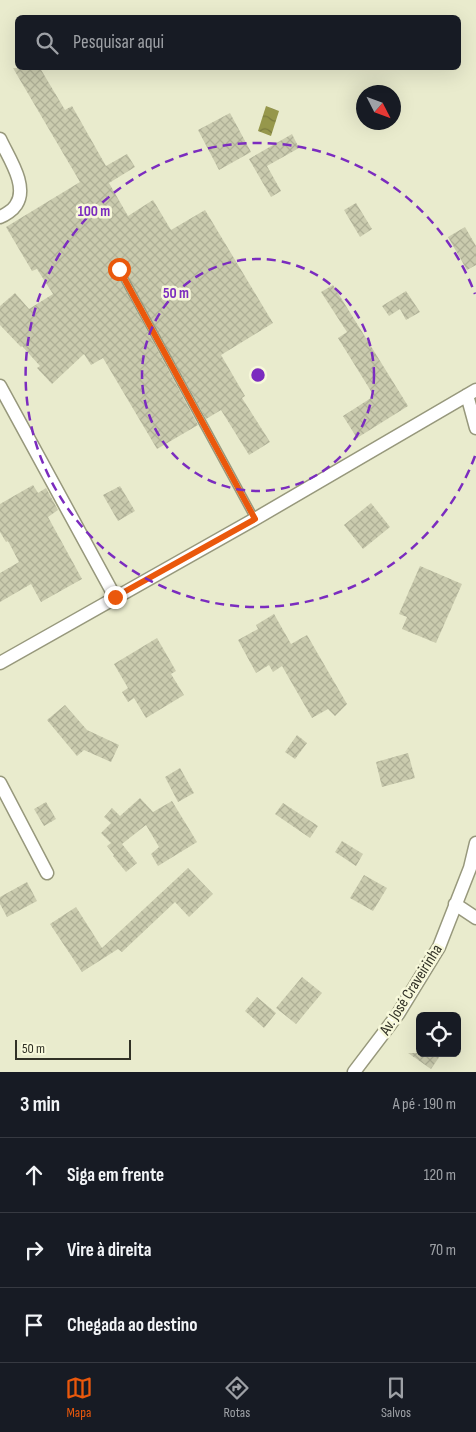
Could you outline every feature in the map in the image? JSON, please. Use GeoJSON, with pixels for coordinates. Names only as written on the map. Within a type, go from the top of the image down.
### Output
{"type":"FeatureCollection","features":[{"type":"Feature","properties":{"kind":"street"},"geometry":{"type":"LineString","coordinates":[[0,139],[19,181],[19,195],[16,206],[0,217]]}},
{"type":"Feature","properties":{"kind":"street"},"geometry":{"type":"LineString","coordinates":[[0,386],[115,597]]}},
{"type":"Feature","properties":{"kind":"street"},"geometry":{"type":"LineString","coordinates":[[0,663],[255,519],[472,393],[476,428]]}},
{"type":"Feature","properties":{"kind":"street"},"geometry":{"type":"LineString","coordinates":[[0,783],[46,873]]}},
{"type":"Feature","properties":{"kind":"street","name":"Av. José Craveirinha"},"geometry":{"type":"LineString","coordinates":[[354,1072],[398,1014],[434,955],[470,868],[476,843]]}},
{"type":"Feature","properties":{"kind":"street"},"geometry":{"type":"LineString","coordinates":[[455,904],[476,918]]}},
{"type":"Feature","properties":{"kind":"lane"},"geometry":{"type":"LineString","coordinates":[[119,269],[255,519]]}},
{"type":"Feature","properties":{"kind":"water"},"geometry":{"type":"Polygon","coordinates":[[[266,106],[279,111],[271,136],[258,131],[266,106]]]}},
{"type":"Feature","properties":{"kind":"building"},"geometry":{"type":"Polygon","coordinates":[[[13,68],[15,70],[41,70],[65,110],[72,106],[106,166],[127,154],[135,167],[109,183],[128,216],[153,200],[171,230],[205,210],[273,323],[221,355],[245,396],[242,398],[270,442],[249,455],[221,410],[206,419],[121,265],[115,266],[115,271],[198,425],[157,449],[103,358],[91,365],[84,354],[52,384],[37,368],[40,366],[0,325],[0,306],[15,293],[29,309],[53,294],[37,269],[32,271],[6,227],[80,182],[13,68]]]}},
{"type":"Feature","properties":{"kind":"building"},"geometry":{"type":"Polygon","coordinates":[[[230,113],[251,152],[219,170],[198,130],[230,113]]]}},
{"type":"Feature","properties":{"kind":"building"},"geometry":{"type":"Polygon","coordinates":[[[292,134],[299,148],[267,166],[281,191],[271,197],[249,159],[292,134]]]}},
{"type":"Feature","properties":{"kind":"building"},"geometry":{"type":"Polygon","coordinates":[[[356,203],[372,229],[360,237],[344,210],[356,203]]]}},
{"type":"Feature","properties":{"kind":"building"},"geometry":{"type":"Polygon","coordinates":[[[465,227],[476,246],[476,265],[467,270],[448,237],[465,227]]]}},
{"type":"Feature","properties":{"kind":"building"},"geometry":{"type":"Polygon","coordinates":[[[333,285],[408,406],[357,438],[343,416],[374,396],[338,338],[347,332],[321,292],[333,285]]]}},
{"type":"Feature","properties":{"kind":"building"},"geometry":{"type":"Polygon","coordinates":[[[406,291],[420,312],[406,320],[400,309],[389,316],[382,306],[406,291]]]}},
{"type":"Feature","properties":{"kind":"building"},"geometry":{"type":"Polygon","coordinates":[[[33,485],[38,493],[46,488],[58,510],[48,517],[82,579],[41,602],[31,584],[0,602],[0,573],[19,562],[8,541],[6,542],[0,532],[0,504],[33,485]]]}},
{"type":"Feature","properties":{"kind":"building"},"geometry":{"type":"Polygon","coordinates":[[[120,486],[135,511],[118,521],[103,495],[120,486]]]}},
{"type":"Feature","properties":{"kind":"building"},"geometry":{"type":"Polygon","coordinates":[[[371,503],[390,527],[363,549],[344,525],[371,503]]]}},
{"type":"Feature","properties":{"kind":"building"},"geometry":{"type":"Polygon","coordinates":[[[420,566],[462,584],[436,643],[402,629],[407,617],[399,614],[420,566]]]}},
{"type":"Feature","properties":{"kind":"building"},"geometry":{"type":"Polygon","coordinates":[[[274,614],[291,644],[307,635],[347,704],[335,716],[328,709],[312,718],[282,666],[273,672],[269,665],[256,673],[238,640],[258,629],[256,625],[274,614]]]}},
{"type":"Feature","properties":{"kind":"building"},"geometry":{"type":"Polygon","coordinates":[[[157,638],[176,671],[171,674],[184,695],[146,718],[134,698],[128,702],[122,692],[128,688],[114,664],[157,638]]]}},
{"type":"Feature","properties":{"kind":"building"},"geometry":{"type":"Polygon","coordinates":[[[65,705],[87,730],[119,745],[111,762],[84,750],[77,756],[47,720],[65,705]]]}},
{"type":"Feature","properties":{"kind":"building"},"geometry":{"type":"Polygon","coordinates":[[[297,735],[307,743],[295,759],[285,752],[297,735]]]}},
{"type":"Feature","properties":{"kind":"building"},"geometry":{"type":"Polygon","coordinates":[[[408,753],[415,778],[382,787],[376,762],[408,753]]]}},
{"type":"Feature","properties":{"kind":"building"},"geometry":{"type":"Polygon","coordinates":[[[180,768],[194,793],[178,802],[165,777],[180,768]]]}},
{"type":"Feature","properties":{"kind":"building"},"geometry":{"type":"Polygon","coordinates":[[[140,798],[153,812],[172,801],[197,842],[158,866],[151,854],[159,847],[146,825],[122,844],[137,863],[126,872],[107,846],[111,843],[101,833],[111,823],[104,817],[112,808],[120,816],[140,798]]]}},
{"type":"Feature","properties":{"kind":"building"},"geometry":{"type":"Polygon","coordinates":[[[46,802],[56,819],[44,826],[34,809],[46,802]]]}},
{"type":"Feature","properties":{"kind":"building"},"geometry":{"type":"Polygon","coordinates":[[[283,803],[318,826],[310,838],[275,814],[283,803]]]}},
{"type":"Feature","properties":{"kind":"building"},"geometry":{"type":"Polygon","coordinates":[[[342,841],[363,854],[356,866],[335,852],[342,841]]]}},
{"type":"Feature","properties":{"kind":"building"},"geometry":{"type":"Polygon","coordinates":[[[188,868],[213,894],[189,917],[175,902],[122,952],[118,949],[82,972],[50,924],[76,907],[102,948],[188,868]]]}},
{"type":"Feature","properties":{"kind":"building"},"geometry":{"type":"Polygon","coordinates":[[[364,875],[387,888],[373,911],[350,898],[364,875]]]}},
{"type":"Feature","properties":{"kind":"building"},"geometry":{"type":"Polygon","coordinates":[[[27,882],[37,901],[7,917],[0,904],[0,897],[27,882]]]}},
{"type":"Feature","properties":{"kind":"building"},"geometry":{"type":"Polygon","coordinates":[[[302,977],[322,993],[296,1024],[276,1008],[302,977]]]}},
{"type":"Feature","properties":{"kind":"building"},"geometry":{"type":"Polygon","coordinates":[[[257,997],[276,1013],[264,1028],[245,1011],[257,997]]]}},
{"type":"Feature","properties":{"kind":"building"},"geometry":{"type":"Polygon","coordinates":[[[408,1053],[416,1053],[416,1057],[439,1057],[431,1069],[408,1053]]]}},
{"type":"Feature","properties":{"kind":"route"},"geometry":{"type":"LineString","coordinates":[[115,597],[255,519],[119,269]]}}]}
